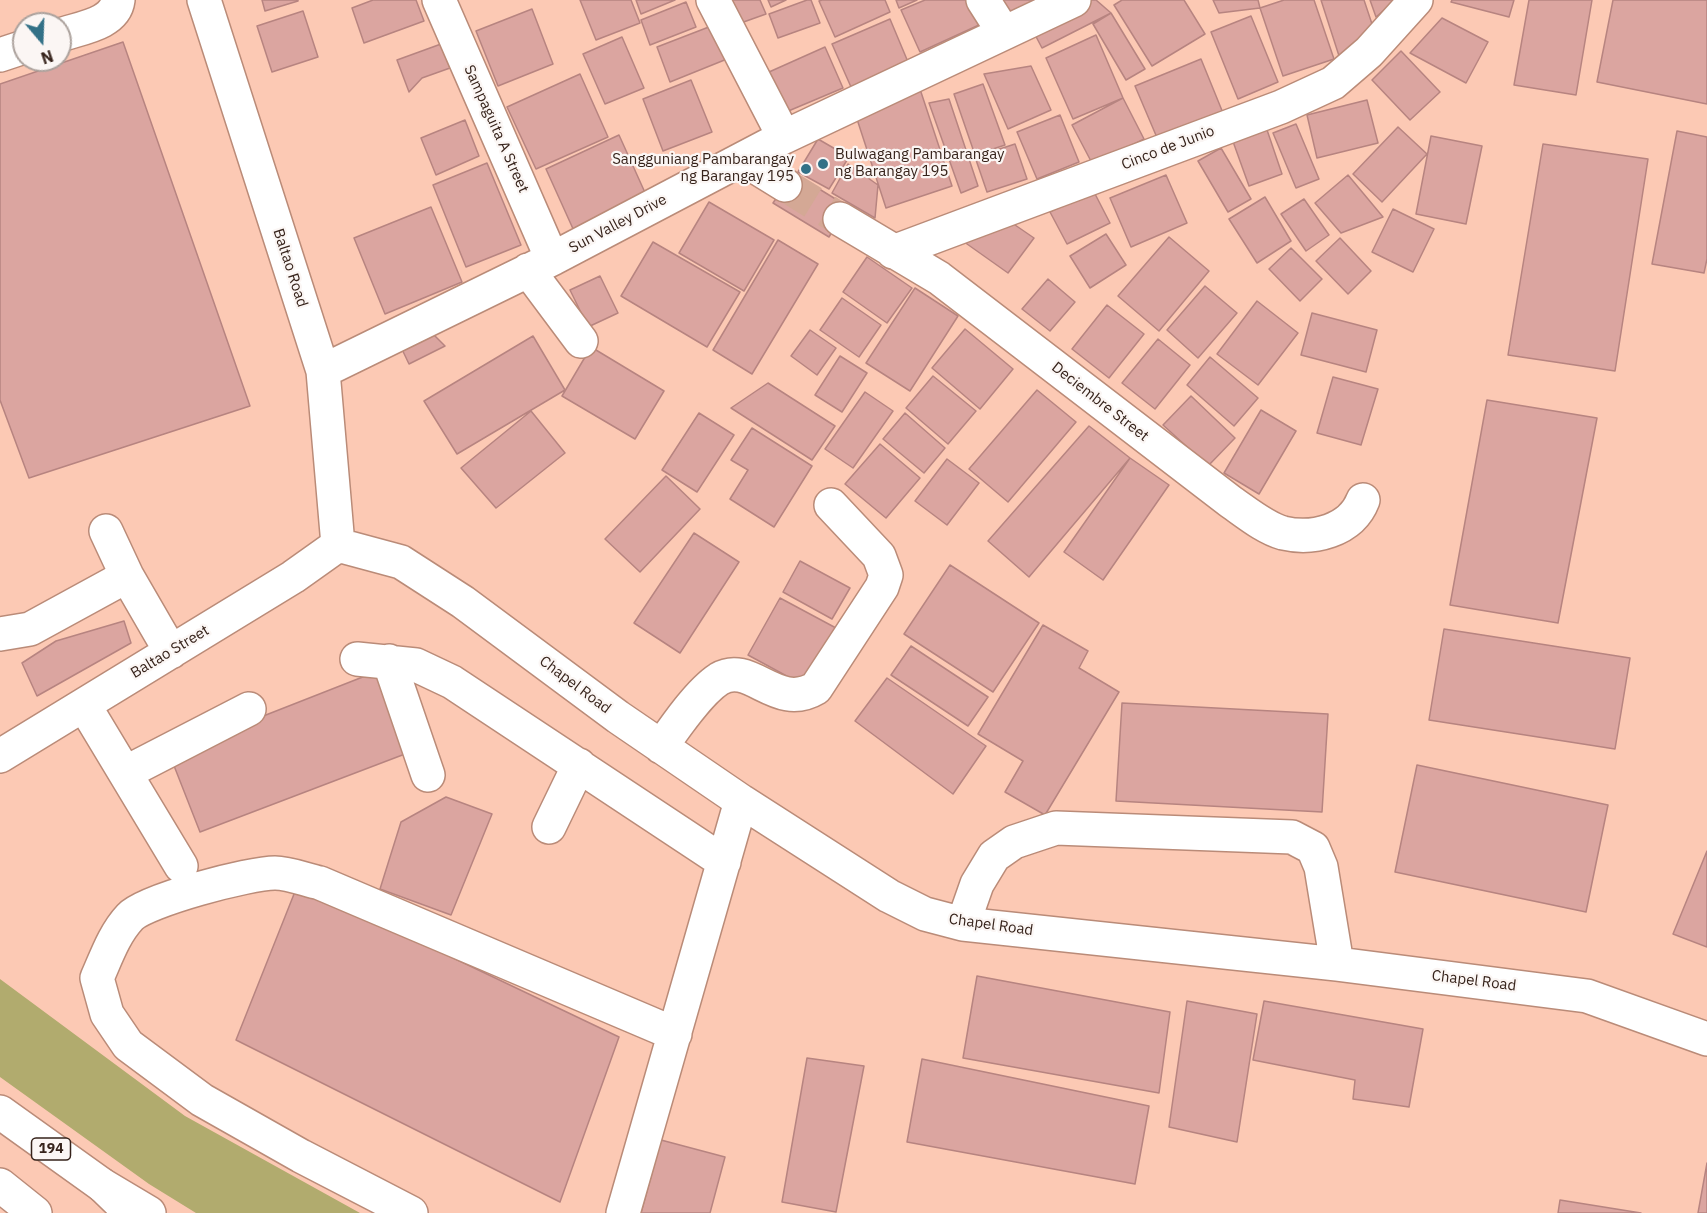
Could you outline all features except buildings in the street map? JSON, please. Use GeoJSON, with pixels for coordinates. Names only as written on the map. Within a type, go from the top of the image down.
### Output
{"type":"FeatureCollection","features":[{"type":"Feature","properties":{"kind":"main road"},"geometry":{"type":"LineString","coordinates":[[72,31],[108,19],[117,7],[118,0]]}},
{"type":"Feature","properties":{"kind":"main road","name":"Baltao Road"},"geometry":{"type":"LineString","coordinates":[[204,0],[323,370],[338,545]]}},
{"type":"Feature","properties":{"kind":"main road","name":"Sampaguita A Street"},"geometry":{"type":"LineString","coordinates":[[440,0],[540,264],[581,340]]}},
{"type":"Feature","properties":{"kind":"main road"},"geometry":{"type":"LineString","coordinates":[[713,0],[784,137]]}},
{"type":"Feature","properties":{"kind":"main road"},"geometry":{"type":"LineString","coordinates":[[983,0],[1004,33]]}},
{"type":"Feature","properties":{"kind":"main road","name":"Sun Valley Drive"},"geometry":{"type":"LineString","coordinates":[[323,370],[540,264],[784,137],[1074,0]]}},
{"type":"Feature","properties":{"kind":"main road","name":"Cinco de Junio"},"geometry":{"type":"LineString","coordinates":[[892,252],[1281,107],[1333,83],[1369,52],[1416,0]]}},
{"type":"Feature","properties":{"kind":"main road"},"geometry":{"type":"LineString","coordinates":[[743,159],[785,185]]}},
{"type":"Feature","properties":{"kind":"main road","name":"Deciembre Street"},"geometry":{"type":"LineString","coordinates":[[840,219],[939,278],[1231,502],[1269,526],[1284,533],[1321,534],[1347,522],[1359,511],[1363,500]]}},
{"type":"Feature","properties":{"kind":"main road"},"geometry":{"type":"LineString","coordinates":[[661,747],[684,715],[719,679],[733,675],[743,676],[789,696],[800,696],[816,688],[882,587],[886,575],[879,556],[831,506]]}},
{"type":"Feature","properties":{"kind":"main road"},"geometry":{"type":"LineString","coordinates":[[106,531],[127,576],[171,652]]}},
{"type":"Feature","properties":{"kind":"main road","name":"Baltao Street"},"geometry":{"type":"LineString","coordinates":[[0,756],[293,577],[338,545]]}},
{"type":"Feature","properties":{"kind":"main road","name":"Chapel Road"},"geometry":{"type":"LineString","coordinates":[[338,545],[401,562],[463,602],[661,747],[741,801],[889,896],[925,914],[963,924],[1337,964],[1587,996],[1707,1039]]}},
{"type":"Feature","properties":{"kind":"main road"},"geometry":{"type":"LineString","coordinates":[[0,634],[30,629],[127,576]]}},
{"type":"Feature","properties":{"kind":"main road"},"geometry":{"type":"LineString","coordinates":[[357,659],[416,665],[452,682],[724,862]]}},
{"type":"Feature","properties":{"kind":"main road"},"geometry":{"type":"LineString","coordinates":[[389,662],[428,775]]}},
{"type":"Feature","properties":{"kind":"main road"},"geometry":{"type":"LineString","coordinates":[[84,705],[181,866]]}},
{"type":"Feature","properties":{"kind":"main road"},"geometry":{"type":"LineString","coordinates":[[125,773],[249,709]]}},
{"type":"Feature","properties":{"kind":"main road"},"geometry":{"type":"LineString","coordinates":[[549,827],[579,765]]}},
{"type":"Feature","properties":{"kind":"main road"},"geometry":{"type":"LineString","coordinates":[[623,1213],[741,801]]}},
{"type":"Feature","properties":{"kind":"main road"},"geometry":{"type":"LineString","coordinates":[[963,924],[977,884],[994,856],[1014,842],[1056,828],[1292,837],[1313,848],[1321,867],[1337,964]]}},
{"type":"Feature","properties":{"kind":"main road"},"geometry":{"type":"LineString","coordinates":[[411,1213],[301,1156],[202,1100],[128,1045],[107,1014],[97,978],[111,945],[131,916],[167,899],[246,876],[277,873],[320,883],[675,1034]]}},
{"type":"Feature","properties":{"kind":"main road","name":"194"},"geometry":{"type":"LineString","coordinates":[[0,1112],[102,1185],[149,1213]]}},
{"type":"Feature","properties":{"kind":"main road"},"geometry":{"type":"LineString","coordinates":[[0,1185],[34,1213]]}},
{"type":"Feature","properties":{"kind":"main road"},"geometry":{"type":"LineString","coordinates":[[102,1185],[131,1213]]}},
{"type":"Feature","properties":{"kind":"shaded area"},"geometry":{"type":"Polygon","coordinates":[[[0,979],[185,1116],[360,1213],[196,1213],[149,1184],[0,1077],[0,979]]]}},
{"type":"Feature","properties":{"kind":"tunnel"},"geometry":{"type":"LineString","coordinates":[[785,185],[840,219]]}},
{"type":"Feature","properties":{"kind":"place","name":"Bulwagang Pambarangay ng Barangay 195"},"geometry":{"type":"Point","coordinates":[823,164]}},
{"type":"Feature","properties":{"kind":"place","name":"Sangguniang Pambarangay ng Barangay 195"},"geometry":{"type":"Point","coordinates":[806,169]}}]}
